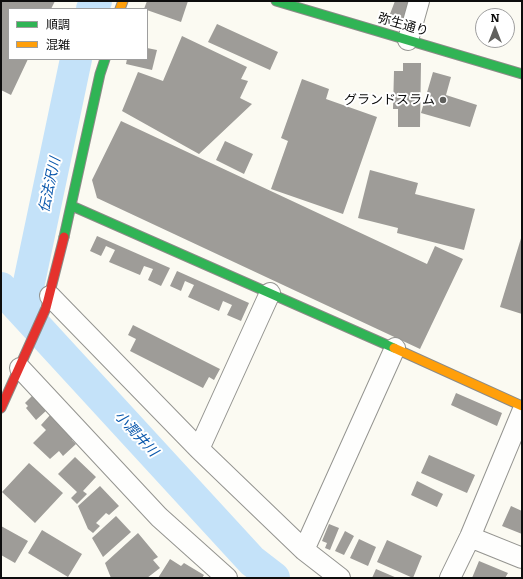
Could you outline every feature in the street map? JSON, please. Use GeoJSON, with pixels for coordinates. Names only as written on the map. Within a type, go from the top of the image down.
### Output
{"type":"FeatureCollection","features":[{"type":"Feature","properties":{"kind":"street","name":"弥生通り"},"geometry":{"type":"LineString","coordinates":[[276,1],[522,74]]}},
{"type":"Feature","properties":{"kind":"street"},"geometry":{"type":"LineString","coordinates":[[408,40],[420,1]]}},
{"type":"Feature","properties":{"kind":"street"},"geometry":{"type":"LineString","coordinates":[[1,408],[48,302],[72,206],[100,74],[105,60]]}},
{"type":"Feature","properties":{"kind":"street"},"geometry":{"type":"LineString","coordinates":[[72,206],[395,348],[522,406]]}},
{"type":"Feature","properties":{"kind":"street"},"geometry":{"type":"LineString","coordinates":[[199,449],[270,293]]}},
{"type":"Feature","properties":{"kind":"street"},"geometry":{"type":"LineString","coordinates":[[48,302],[304,550],[340,578]]}},
{"type":"Feature","properties":{"kind":"street"},"geometry":{"type":"LineString","coordinates":[[304,550],[395,348]]}},
{"type":"Feature","properties":{"kind":"street"},"geometry":{"type":"LineString","coordinates":[[20,368],[159,517],[227,578]]}},
{"type":"Feature","properties":{"kind":"street"},"geometry":{"type":"LineString","coordinates":[[450,578],[470,537],[522,412]]}},
{"type":"Feature","properties":{"kind":"street"},"geometry":{"type":"LineString","coordinates":[[470,537],[522,558]]}},
{"type":"Feature","properties":{"kind":"building"},"geometry":{"type":"Polygon","coordinates":[[[1,1],[55,1],[52,8],[8,8],[8,60],[28,60],[11,95],[1,90],[1,1]]]}},
{"type":"Feature","properties":{"kind":"building"},"geometry":{"type":"Polygon","coordinates":[[[147,1],[188,1],[181,22],[148,10],[148,8],[144,8],[147,1]]]}},
{"type":"Feature","properties":{"kind":"building"},"geometry":{"type":"Polygon","coordinates":[[[395,1],[414,1],[407,20],[390,14],[395,1]]]}},
{"type":"Feature","properties":{"kind":"building"},"geometry":{"type":"Polygon","coordinates":[[[217,24],[278,52],[270,70],[208,42],[217,24]]]}},
{"type":"Feature","properties":{"kind":"building"},"geometry":{"type":"Polygon","coordinates":[[[182,36],[247,67],[241,79],[248,81],[240,98],[252,104],[199,154],[122,111],[138,72],[163,81],[182,36]]]}},
{"type":"Feature","properties":{"kind":"building"},"geometry":{"type":"Polygon","coordinates":[[[148,48],[157,50],[152,70],[126,64],[127,60],[148,60],[148,48]]]}},
{"type":"Feature","properties":{"kind":"building"},"geometry":{"type":"Polygon","coordinates":[[[403,63],[421,63],[420,127],[398,127],[398,109],[393,109],[394,71],[403,71],[403,63]]]}},
{"type":"Feature","properties":{"kind":"building","name":"グランドスラム"},"geometry":{"type":"Polygon","coordinates":[[[433,72],[451,77],[446,95],[477,105],[470,127],[421,113],[433,72]]]}},
{"type":"Feature","properties":{"kind":"building"},"geometry":{"type":"Polygon","coordinates":[[[302,79],[329,89],[326,99],[377,117],[343,214],[271,189],[288,141],[281,138],[302,79]]]}},
{"type":"Feature","properties":{"kind":"building"},"geometry":{"type":"Polygon","coordinates":[[[121,121],[427,264],[435,246],[463,259],[420,349],[97,198],[92,180],[121,121]]]}},
{"type":"Feature","properties":{"kind":"building"},"geometry":{"type":"Polygon","coordinates":[[[225,141],[253,154],[244,174],[216,160],[225,141]]]}},
{"type":"Feature","properties":{"kind":"building"},"geometry":{"type":"Polygon","coordinates":[[[370,170],[418,183],[415,194],[475,209],[464,250],[397,233],[398,228],[358,218],[370,170]]]}},
{"type":"Feature","properties":{"kind":"building"},"geometry":{"type":"Polygon","coordinates":[[[522,235],[522,314],[500,307],[522,235]]]}},
{"type":"Feature","properties":{"kind":"building"},"geometry":{"type":"Polygon","coordinates":[[[97,236],[170,268],[161,286],[148,280],[153,269],[144,266],[140,275],[109,262],[115,250],[106,246],[101,256],[90,251],[97,236]]]}},
{"type":"Feature","properties":{"kind":"building"},"geometry":{"type":"Polygon","coordinates":[[[177,271],[249,303],[241,321],[227,315],[232,305],[223,301],[219,311],[188,297],[194,285],[185,281],[181,291],[170,286],[177,271]]]}},
{"type":"Feature","properties":{"kind":"building"},"geometry":{"type":"Polygon","coordinates":[[[133,325],[220,369],[214,380],[209,377],[203,388],[130,351],[136,339],[128,335],[133,325]]]}},
{"type":"Feature","properties":{"kind":"building"},"geometry":{"type":"Polygon","coordinates":[[[456,393],[502,413],[497,426],[451,405],[456,393]]]}},
{"type":"Feature","properties":{"kind":"building"},"geometry":{"type":"Polygon","coordinates":[[[33,395],[47,410],[36,420],[26,408],[28,406],[25,403],[33,395]]]}},
{"type":"Feature","properties":{"kind":"building"},"geometry":{"type":"Polygon","coordinates":[[[51,414],[75,438],[72,440],[76,444],[63,456],[59,451],[50,459],[33,443],[46,430],[41,425],[51,414]]]}},
{"type":"Feature","properties":{"kind":"building"},"geometry":{"type":"Polygon","coordinates":[[[429,455],[475,475],[467,493],[421,473],[429,455]]]}},
{"type":"Feature","properties":{"kind":"building"},"geometry":{"type":"Polygon","coordinates":[[[75,457],[96,477],[83,491],[87,494],[77,504],[71,498],[77,492],[58,474],[75,457]]]}},
{"type":"Feature","properties":{"kind":"building"},"geometry":{"type":"Polygon","coordinates":[[[29,463],[63,493],[35,523],[2,492],[29,463]]]}},
{"type":"Feature","properties":{"kind":"building"},"geometry":{"type":"Polygon","coordinates":[[[417,481],[443,494],[437,507],[411,495],[417,481]]]}},
{"type":"Feature","properties":{"kind":"building"},"geometry":{"type":"Polygon","coordinates":[[[100,486],[119,506],[109,515],[106,513],[96,523],[100,526],[93,533],[88,529],[78,506],[100,486]]]}},
{"type":"Feature","properties":{"kind":"building"},"geometry":{"type":"Polygon","coordinates":[[[511,506],[522,511],[522,534],[502,526],[511,506]]]}},
{"type":"Feature","properties":{"kind":"building"},"geometry":{"type":"Polygon","coordinates":[[[116,516],[131,532],[103,557],[92,538],[116,516]]]}},
{"type":"Feature","properties":{"kind":"building"},"geometry":{"type":"Polygon","coordinates":[[[329,524],[339,528],[330,550],[325,548],[327,543],[322,541],[329,524]]]}},
{"type":"Feature","properties":{"kind":"building"},"geometry":{"type":"Polygon","coordinates":[[[1,526],[28,541],[15,563],[1,555],[1,526]]]}},
{"type":"Feature","properties":{"kind":"building"},"geometry":{"type":"Polygon","coordinates":[[[42,530],[82,554],[68,577],[28,553],[42,530]]]}},
{"type":"Feature","properties":{"kind":"building"},"geometry":{"type":"Polygon","coordinates":[[[345,531],[354,536],[344,555],[335,551],[345,531]]]}},
{"type":"Feature","properties":{"kind":"building"},"geometry":{"type":"Polygon","coordinates":[[[138,533],[158,557],[153,560],[160,568],[147,578],[111,578],[105,563],[138,533]]]}},
{"type":"Feature","properties":{"kind":"building"},"geometry":{"type":"Polygon","coordinates":[[[359,539],[376,547],[368,566],[350,558],[359,539]]]}},
{"type":"Feature","properties":{"kind":"building"},"geometry":{"type":"Polygon","coordinates":[[[387,540],[422,556],[413,578],[377,562],[387,540]]]}},
{"type":"Feature","properties":{"kind":"building"},"geometry":{"type":"Polygon","coordinates":[[[170,559],[181,566],[184,563],[204,575],[202,578],[158,578],[170,559]]]}},
{"type":"Feature","properties":{"kind":"building"},"geometry":{"type":"Polygon","coordinates":[[[479,561],[508,573],[505,578],[472,578],[479,561]]]}},
{"type":"Feature","properties":{"kind":"building"},"geometry":{"type":"Polygon","coordinates":[[[376,569],[397,578],[372,578],[376,569]]]}},
{"type":"Feature","properties":{"kind":"waterway","name":"伝法沢川"},"geometry":{"type":"LineString","coordinates":[[92,8],[96,1]]}},
{"type":"Feature","properties":{"kind":"waterway","name":"伝法沢川"},"geometry":{"type":"LineString","coordinates":[[23,311],[76,60]]}},
{"type":"Feature","properties":{"kind":"waterway","name":"小潤井川"},"geometry":{"type":"LineString","coordinates":[[1,288],[252,561],[274,578]]}},
{"type":"Feature","properties":{"kind":"traffic: fast"},"geometry":{"type":"LineString","coordinates":[[276,1],[522,74]]}},
{"type":"Feature","properties":{"kind":"traffic: fast"},"geometry":{"type":"LineString","coordinates":[[64,237],[100,74],[105,60]]}},
{"type":"Feature","properties":{"kind":"traffic: fast"},"geometry":{"type":"LineString","coordinates":[[72,206],[394,348]]}},
{"type":"Feature","properties":{"kind":"traffic: slow"},"geometry":{"type":"LineString","coordinates":[[120,8],[123,1]]}},
{"type":"Feature","properties":{"kind":"traffic: slow"},"geometry":{"type":"LineString","coordinates":[[394,348],[522,406]]}},
{"type":"Feature","properties":{"kind":"traffic: jam"},"geometry":{"type":"LineString","coordinates":[[1,408],[46,308],[64,237]]}},
{"type":"Feature","properties":{"kind":"place","name":"グランドスラム"},"geometry":{"type":"Point","coordinates":[443,100]}}]}
